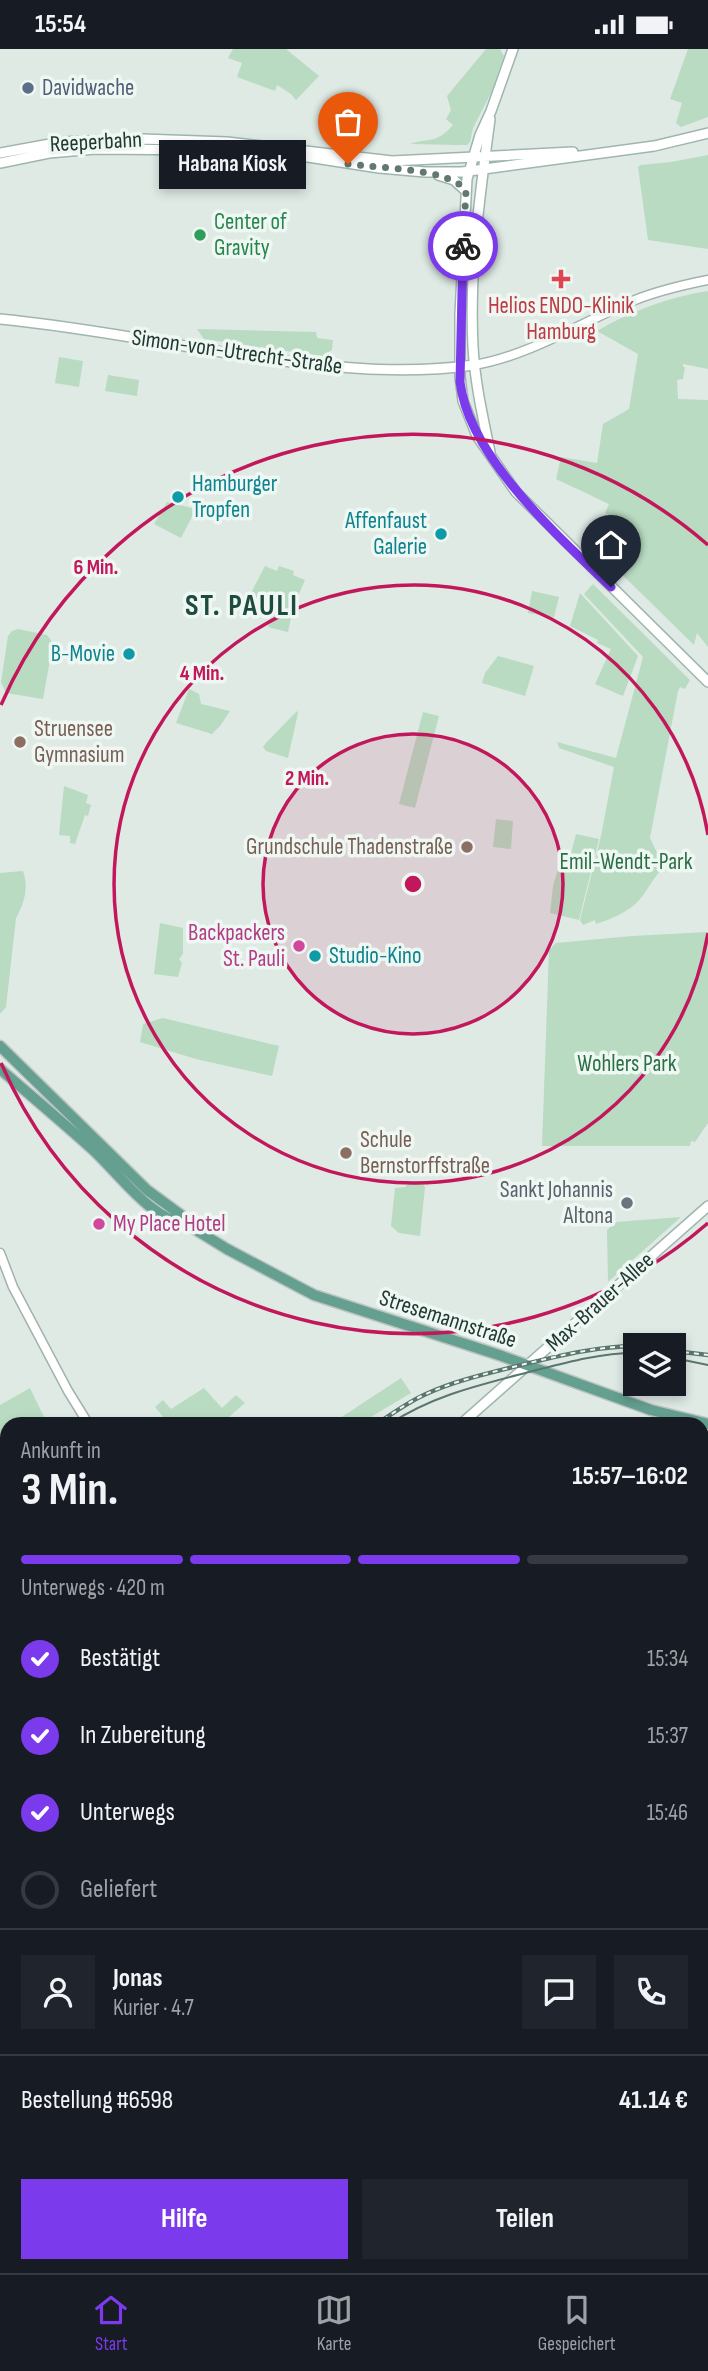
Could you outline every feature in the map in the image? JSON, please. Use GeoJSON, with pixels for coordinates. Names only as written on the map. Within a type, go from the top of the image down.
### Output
{"type":"FeatureCollection","features":[{"type":"Feature","properties":{"kind":"main road"},"geometry":{"type":"LineString","coordinates":[[513,49],[480,135],[466,191],[460,367],[466,410],[477,436],[516,492],[708,682]]}},
{"type":"Feature","properties":{"kind":"main road"},"geometry":{"type":"LineString","coordinates":[[491,111],[472,275],[474,365],[491,454]]}},
{"type":"Feature","properties":{"kind":"main road"},"geometry":{"type":"LineString","coordinates":[[592,154],[654,146],[708,133]]}},
{"type":"Feature","properties":{"kind":"main road","name":"Reeperbahn"},"geometry":{"type":"LineString","coordinates":[[0,153],[61,142],[142,139],[227,142],[322,151],[423,167]]}},
{"type":"Feature","properties":{"kind":"main road","name":"Reeperbahn"},"geometry":{"type":"LineString","coordinates":[[0,163],[95,149],[235,150],[304,156],[399,170],[471,164],[485,157],[573,152],[592,154]]}},
{"type":"Feature","properties":{"kind":"main road","name":"Reeperbahn"},"geometry":{"type":"LineString","coordinates":[[471,164],[483,169],[592,154]]}},
{"type":"Feature","properties":{"kind":"main road"},"geometry":{"type":"LineString","coordinates":[[423,167],[454,180],[466,191]]}},
{"type":"Feature","properties":{"kind":"main road","name":"Simon-von-Utrecht-Straße"},"geometry":{"type":"LineString","coordinates":[[0,319],[55,325],[254,358],[332,367],[391,370],[474,365]]}},
{"type":"Feature","properties":{"kind":"main road","name":"Stresemannstraße"},"geometry":{"type":"LineString","coordinates":[[0,1046],[146,1191],[181,1216],[188,1225]]}},
{"type":"Feature","properties":{"kind":"main road","name":"Stresemannstraße"},"geometry":{"type":"LineString","coordinates":[[0,1060],[38,1095],[62,1108]]}},
{"type":"Feature","properties":{"kind":"main road","name":"Stresemannstraße"},"geometry":{"type":"LineString","coordinates":[[0,1069],[95,1151],[143,1199],[178,1223],[188,1225],[260,1268],[314,1295],[529,1366],[651,1410],[680,1417]]}},
{"type":"Feature","properties":{"kind":"main road","name":"Max-Brauer-Allee"},"geometry":{"type":"LineString","coordinates":[[469,1417],[708,1206]]}},
{"type":"Feature","properties":{"kind":"street"},"geometry":{"type":"LineString","coordinates":[[474,365],[534,345],[642,298],[674,287],[708,280]]}},
{"type":"Feature","properties":{"kind":"street"},"geometry":{"type":"LineString","coordinates":[[0,1254],[13,1287],[84,1417]]}},
{"type":"Feature","properties":{"kind":"green space"},"geometry":{"type":"Polygon","coordinates":[[[233,49],[286,49],[319,76],[296,100],[277,85],[275,91],[237,77],[242,63],[228,58],[233,49]]]}},
{"type":"Feature","properties":{"kind":"green space"},"geometry":{"type":"Polygon","coordinates":[[[486,49],[500,49],[504,56],[492,91],[473,128],[470,142],[467,145],[410,144],[437,138],[453,125],[446,119],[451,110],[447,96],[486,49]]]}},
{"type":"Feature","properties":{"kind":"green space"},"geometry":{"type":"Polygon","coordinates":[[[688,49],[708,49],[708,117],[681,127],[676,123],[682,103],[670,99],[688,49]]]}},
{"type":"Feature","properties":{"kind":"green space"},"geometry":{"type":"Polygon","coordinates":[[[708,155],[708,249],[648,240],[638,167],[708,155]]]}},
{"type":"Feature","properties":{"kind":"green space"},"geometry":{"type":"Polygon","coordinates":[[[708,291],[708,369],[683,364],[683,379],[677,380],[678,399],[708,400],[708,647],[697,633],[694,645],[595,548],[610,516],[605,513],[609,504],[556,479],[561,457],[597,463],[603,424],[629,409],[638,354],[597,331],[651,306],[708,291]]]}},
{"type":"Feature","properties":{"kind":"green space"},"geometry":{"type":"Polygon","coordinates":[[[197,329],[316,332],[317,338],[333,340],[332,350],[322,356],[204,339],[197,329]]]}},
{"type":"Feature","properties":{"kind":"green space"},"geometry":{"type":"Polygon","coordinates":[[[59,357],[83,361],[79,387],[55,383],[59,357]]]}},
{"type":"Feature","properties":{"kind":"green space"},"geometry":{"type":"Polygon","coordinates":[[[108,375],[139,380],[137,396],[105,391],[108,375]]]}},
{"type":"Feature","properties":{"kind":"green space"},"geometry":{"type":"Polygon","coordinates":[[[167,502],[196,509],[181,538],[154,524],[167,502]]]}},
{"type":"Feature","properties":{"kind":"green space"},"geometry":{"type":"Polygon","coordinates":[[[265,566],[277,571],[279,566],[294,571],[293,575],[305,580],[293,608],[288,632],[268,627],[274,602],[250,595],[265,566]]]}},
{"type":"Feature","properties":{"kind":"green space","name":"Emil-Wendt-Park"},"geometry":{"type":"Polygon","coordinates":[[[593,584],[690,680],[685,689],[680,687],[678,691],[650,838],[664,867],[631,907],[602,922],[596,924],[595,920],[583,925],[580,920],[601,836],[614,767],[559,748],[557,742],[616,758],[643,657],[584,594],[593,584]]]}},
{"type":"Feature","properties":{"kind":"green space"},"geometry":{"type":"Polygon","coordinates":[[[532,591],[559,597],[554,617],[528,613],[532,591]]]}},
{"type":"Feature","properties":{"kind":"green space"},"geometry":{"type":"Polygon","coordinates":[[[580,593],[638,656],[623,696],[595,684],[611,649],[570,626],[580,593]]]}},
{"type":"Feature","properties":{"kind":"green space"},"geometry":{"type":"Polygon","coordinates":[[[18,629],[47,635],[53,643],[43,699],[6,693],[1,682],[8,636],[18,629]]]}},
{"type":"Feature","properties":{"kind":"green space"},"geometry":{"type":"Polygon","coordinates":[[[498,656],[534,666],[525,696],[482,683],[485,673],[498,656]]]}},
{"type":"Feature","properties":{"kind":"green space"},"geometry":{"type":"Polygon","coordinates":[[[189,689],[199,694],[201,704],[230,711],[212,734],[176,723],[189,689]]]}},
{"type":"Feature","properties":{"kind":"green space"},"geometry":{"type":"Polygon","coordinates":[[[297,711],[288,758],[266,751],[263,747],[265,744],[297,711]]]}},
{"type":"Feature","properties":{"kind":"green space"},"geometry":{"type":"Polygon","coordinates":[[[423,712],[439,716],[415,808],[399,804],[423,712]]]}},
{"type":"Feature","properties":{"kind":"green space"},"geometry":{"type":"Polygon","coordinates":[[[64,786],[88,795],[86,803],[91,805],[75,844],[70,843],[70,836],[59,835],[64,786]]]}},
{"type":"Feature","properties":{"kind":"green space"},"geometry":{"type":"Polygon","coordinates":[[[496,819],[513,821],[511,849],[493,847],[496,819]]]}},
{"type":"Feature","properties":{"kind":"green space"},"geometry":{"type":"Polygon","coordinates":[[[576,834],[599,839],[579,920],[550,913],[553,886],[561,859],[571,853],[576,834]]]}},
{"type":"Feature","properties":{"kind":"green space"},"geometry":{"type":"Polygon","coordinates":[[[23,871],[25,895],[16,918],[6,1007],[0,1014],[0,873],[23,871]]]}},
{"type":"Feature","properties":{"kind":"green space"},"geometry":{"type":"Polygon","coordinates":[[[160,923],[183,928],[183,954],[179,959],[182,963],[178,977],[154,974],[160,923]]]}},
{"type":"Feature","properties":{"kind":"green space","name":"Wohlers Park"},"geometry":{"type":"Polygon","coordinates":[[[708,932],[708,1123],[695,1142],[691,1141],[690,1146],[542,1146],[549,950],[556,943],[708,932]]]}},
{"type":"Feature","properties":{"kind":"green space"},"geometry":{"type":"Polygon","coordinates":[[[163,1018],[279,1046],[272,1076],[196,1059],[140,1042],[143,1024],[163,1018]]]}},
{"type":"Feature","properties":{"kind":"green space"},"geometry":{"type":"Polygon","coordinates":[[[410,1182],[422,1183],[425,1187],[420,1236],[399,1233],[391,1226],[395,1188],[405,1187],[410,1182]]]}},
{"type":"Feature","properties":{"kind":"green space"},"geometry":{"type":"Polygon","coordinates":[[[681,1217],[608,1281],[607,1230],[616,1222],[681,1217]]]}},
{"type":"Feature","properties":{"kind":"green space"},"geometry":{"type":"Polygon","coordinates":[[[401,1378],[411,1393],[371,1417],[342,1417],[401,1378]]]}},
{"type":"Feature","properties":{"kind":"green space"},"geometry":{"type":"Polygon","coordinates":[[[30,1388],[44,1417],[0,1417],[0,1405],[30,1388]]]}},
{"type":"Feature","properties":{"kind":"green space"},"geometry":{"type":"Polygon","coordinates":[[[204,1388],[222,1408],[236,1395],[245,1403],[229,1417],[163,1417],[155,1407],[163,1400],[171,1409],[204,1388]]]}},
{"type":"Feature","properties":{"kind":"tram line"},"geometry":{"type":"LineString","coordinates":[[401,1417],[438,1399],[474,1387],[582,1359],[623,1354]]}},
{"type":"Feature","properties":{"kind":"tram line"},"geometry":{"type":"LineString","coordinates":[[686,1360],[708,1365]]}},
{"type":"Feature","properties":{"kind":"railway"},"geometry":{"type":"LineString","coordinates":[[387,1417],[419,1397],[467,1379],[545,1359],[623,1347]]}},
{"type":"Feature","properties":{"kind":"railway"},"geometry":{"type":"LineString","coordinates":[[686,1352],[708,1355]]}},
{"type":"Feature","properties":{"kind":"way so far"},"geometry":{"type":"LineString","coordinates":[[348,164],[425,172],[463,185],[466,191],[463,246]]}},
{"type":"Feature","properties":{"kind":"place","name":"Davidwache"},"geometry":{"type":"Point","coordinates":[28,88]}},
{"type":"Feature","properties":{"kind":"place","name":"Habana Kiosk"},"geometry":{"type":"Point","coordinates":[348,164]}},
{"type":"Feature","properties":{"kind":"place","name":"Center of Gravity"},"geometry":{"type":"Point","coordinates":[200,235]}},
{"type":"Feature","properties":{"kind":"place","name":"Helios ENDO-Klinik Hamburg"},"geometry":{"type":"Point","coordinates":[561,279]}},
{"type":"Feature","properties":{"kind":"place","name":"Hamburger Tropfen"},"geometry":{"type":"Point","coordinates":[178,497]}},
{"type":"Feature","properties":{"kind":"place","name":"Affenfaust Galerie"},"geometry":{"type":"Point","coordinates":[441,534]}},
{"type":"Feature","properties":{"kind":"place","name":"B-Movie"},"geometry":{"type":"Point","coordinates":[129,654]}},
{"type":"Feature","properties":{"kind":"place","name":"Struensee Gymnasium"},"geometry":{"type":"Point","coordinates":[20,742]}},
{"type":"Feature","properties":{"kind":"place","name":"Grundschule Thadenstraße"},"geometry":{"type":"Point","coordinates":[467,847]}},
{"type":"Feature","properties":{"kind":"place","name":"Backpackers St. Pauli"},"geometry":{"type":"Point","coordinates":[299,946]}},
{"type":"Feature","properties":{"kind":"place","name":"Studio-Kino"},"geometry":{"type":"Point","coordinates":[315,956]}},
{"type":"Feature","properties":{"kind":"place","name":"Schule Bernstorffstraße"},"geometry":{"type":"Point","coordinates":[346,1153]}},
{"type":"Feature","properties":{"kind":"place","name":"Sankt Johannis Altona"},"geometry":{"type":"Point","coordinates":[627,1203]}},
{"type":"Feature","properties":{"kind":"place","name":"My Place Hotel"},"geometry":{"type":"Point","coordinates":[99,1224]}},
{"type":"Feature","properties":{"kind":"district","name":"ST. PAULI"},"geometry":{"type":"Point","coordinates":[242,606]}},
{"type":"Feature","properties":{"kind":"route"},"geometry":{"type":"LineString","coordinates":[[463,246],[460,382],[463,401],[477,436],[516,492],[611,587]]}}]}
